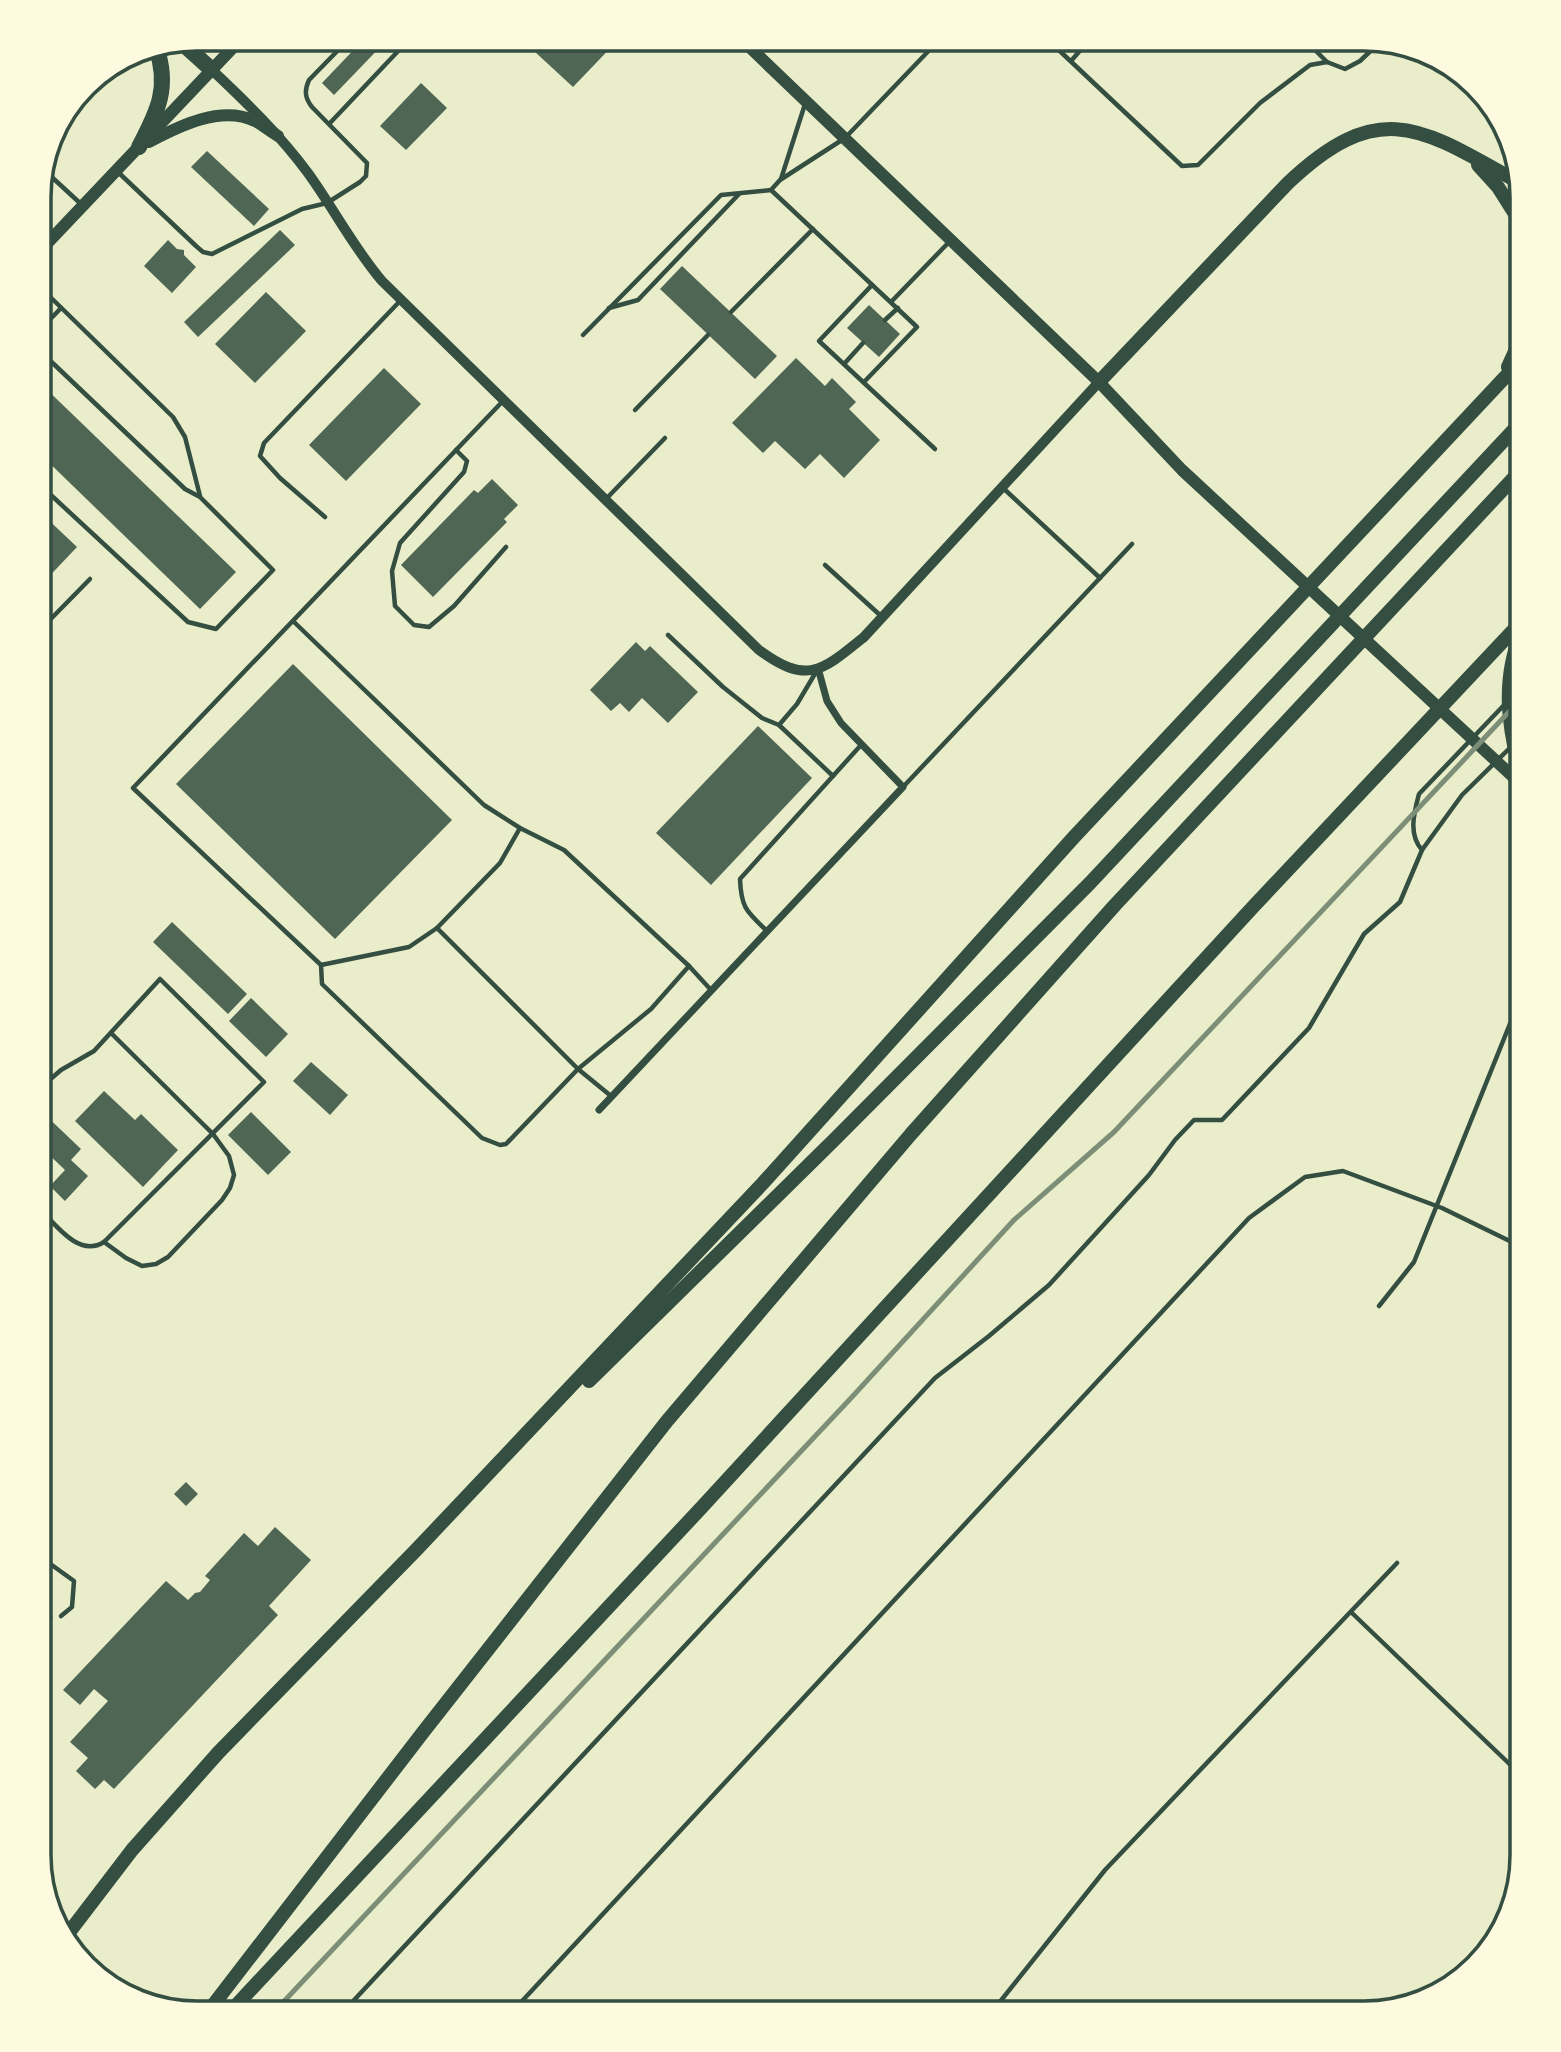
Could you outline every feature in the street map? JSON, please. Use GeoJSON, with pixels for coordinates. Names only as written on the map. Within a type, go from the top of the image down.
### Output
{"type":"FeatureCollection","features":[{"type":"Feature","properties":{"kind":"highway"},"geometry":{"type":"LineString","coordinates":[[191,51],[212,70]]}},
{"type":"Feature","properties":{"kind":"highway"},"geometry":{"type":"LineString","coordinates":[[139,147],[155,116],[163,88],[159,56]]}},
{"type":"Feature","properties":{"kind":"highway"},"geometry":{"type":"LineString","coordinates":[[1098,382],[1288,183],[1339,142],[1368,132],[1403,130],[1431,135],[1509,177]]}},
{"type":"Feature","properties":{"kind":"highway"},"geometry":{"type":"LineString","coordinates":[[1458,148],[1481,168],[1510,206]]}},
{"type":"Feature","properties":{"kind":"highway"},"geometry":{"type":"LineString","coordinates":[[1501,381],[1510,362]]}},
{"type":"Feature","properties":{"kind":"highway"},"geometry":{"type":"LineString","coordinates":[[71,1929],[109,1878],[186,1788],[763,1184],[1074,837],[1510,372]]}},
{"type":"Feature","properties":{"kind":"highway"},"geometry":{"type":"LineString","coordinates":[[417,1549],[834,1140],[1090,883],[1510,434]]}},
{"type":"Feature","properties":{"kind":"highway"},"geometry":{"type":"LineString","coordinates":[[217,2001],[667,1421],[911,1134],[1115,905],[1510,482]]}},
{"type":"Feature","properties":{"kind":"highway"},"geometry":{"type":"LineString","coordinates":[[241,2001],[1510,634]]}},
{"type":"Feature","properties":{"kind":"highway"},"geometry":{"type":"LineString","coordinates":[[1510,667],[1510,720]]}},
{"type":"Feature","properties":{"kind":"main road"},"geometry":{"type":"LineString","coordinates":[[51,239],[229,51]]}},
{"type":"Feature","properties":{"kind":"main road"},"geometry":{"type":"LineString","coordinates":[[754,51],[1098,382],[1182,470],[1510,774]]}},
{"type":"Feature","properties":{"kind":"main road"},"geometry":{"type":"LineString","coordinates":[[139,147],[167,132],[215,116],[239,116],[255,121],[278,136]]}},
{"type":"Feature","properties":{"kind":"street"},"geometry":{"type":"LineString","coordinates":[[212,70],[278,136],[308,173],[364,260],[401,300],[759,650],[780,664],[798,671],[818,668],[837,659],[883,617],[1098,382]]}},
{"type":"Feature","properties":{"kind":"street"},"geometry":{"type":"LineString","coordinates":[[599,1110],[903,787],[841,723],[827,701],[818,668]]}},
{"type":"Feature","properties":{"kind":"lane"},"geometry":{"type":"LineString","coordinates":[[116,171],[196,246],[203,252],[212,254],[302,209],[327,204],[360,182],[368,169],[362,156],[307,100],[306,87],[309,80],[337,51]]}},
{"type":"Feature","properties":{"kind":"lane"},"geometry":{"type":"LineString","coordinates":[[330,124],[398,51]]}},
{"type":"Feature","properties":{"kind":"lane"},"geometry":{"type":"LineString","coordinates":[[583,335],[721,195],[771,190],[780,180],[845,138],[928,51]]}},
{"type":"Feature","properties":{"kind":"lane"},"geometry":{"type":"LineString","coordinates":[[1060,51],[1182,166],[1198,165],[1260,103],[1310,65],[1327,62]]}},
{"type":"Feature","properties":{"kind":"lane"},"geometry":{"type":"LineString","coordinates":[[1071,61],[1080,51]]}},
{"type":"Feature","properties":{"kind":"lane"},"geometry":{"type":"LineString","coordinates":[[1316,51],[1327,62],[1345,69],[1360,61],[1370,51]]}},
{"type":"Feature","properties":{"kind":"lane"},"geometry":{"type":"LineString","coordinates":[[780,180],[806,101]]}},
{"type":"Feature","properties":{"kind":"lane"},"geometry":{"type":"LineString","coordinates":[[52,177],[83,206]]}},
{"type":"Feature","properties":{"kind":"lane"},"geometry":{"type":"LineString","coordinates":[[771,190],[917,327],[864,382]]}},
{"type":"Feature","properties":{"kind":"lane"},"geometry":{"type":"LineString","coordinates":[[609,309],[638,300],[739,193]]}},
{"type":"Feature","properties":{"kind":"lane"},"geometry":{"type":"LineString","coordinates":[[731,312],[813,229]]}},
{"type":"Feature","properties":{"kind":"lane"},"geometry":{"type":"LineString","coordinates":[[891,302],[950,240]]}},
{"type":"Feature","properties":{"kind":"lane"},"geometry":{"type":"LineString","coordinates":[[872,285],[819,341],[935,449]]}},
{"type":"Feature","properties":{"kind":"lane"},"geometry":{"type":"LineString","coordinates":[[51,298],[173,417],[185,437],[200,497]]}},
{"type":"Feature","properties":{"kind":"lane"},"geometry":{"type":"LineString","coordinates":[[325,517],[280,478],[260,456],[264,443],[401,300]]}},
{"type":"Feature","properties":{"kind":"lane"},"geometry":{"type":"LineString","coordinates":[[51,318],[61,308]]}},
{"type":"Feature","properties":{"kind":"lane"},"geometry":{"type":"LineString","coordinates":[[885,320],[898,308]]}},
{"type":"Feature","properties":{"kind":"lane"},"geometry":{"type":"LineString","coordinates":[[635,410],[708,335]]}},
{"type":"Feature","properties":{"kind":"lane"},"geometry":{"type":"LineString","coordinates":[[844,364],[863,343]]}},
{"type":"Feature","properties":{"kind":"lane"},"geometry":{"type":"LineString","coordinates":[[51,361],[185,489],[200,497],[273,570],[216,629],[188,622],[51,495]]}},
{"type":"Feature","properties":{"kind":"lane"},"geometry":{"type":"LineString","coordinates":[[503,401],[133,788],[321,965],[321,984],[482,1138],[500,1145],[506,1144],[578,1069],[651,1009],[689,966]]}},
{"type":"Feature","properties":{"kind":"lane"},"geometry":{"type":"LineString","coordinates":[[605,500],[665,438]]}},
{"type":"Feature","properties":{"kind":"lane"},"geometry":{"type":"LineString","coordinates":[[456,450],[467,461],[464,472],[400,543],[392,571],[395,606],[414,625],[429,627],[454,606],[506,547]]}},
{"type":"Feature","properties":{"kind":"lane"},"geometry":{"type":"LineString","coordinates":[[1002,487],[1100,578]]}},
{"type":"Feature","properties":{"kind":"lane"},"geometry":{"type":"LineString","coordinates":[[903,787],[1132,544]]}},
{"type":"Feature","properties":{"kind":"lane"},"geometry":{"type":"LineString","coordinates":[[825,565],[883,617]]}},
{"type":"Feature","properties":{"kind":"lane"},"geometry":{"type":"LineString","coordinates":[[51,619],[90,579]]}},
{"type":"Feature","properties":{"kind":"lane"},"geometry":{"type":"LineString","coordinates":[[293,621],[484,805],[520,828],[564,850],[689,966],[711,990]]}},
{"type":"Feature","properties":{"kind":"lane"},"geometry":{"type":"LineString","coordinates":[[668,635],[723,687],[762,718],[779,725],[833,776]]}},
{"type":"Feature","properties":{"kind":"lane"},"geometry":{"type":"LineString","coordinates":[[779,725],[797,704],[818,668]]}},
{"type":"Feature","properties":{"kind":"lane"},"geometry":{"type":"LineString","coordinates":[[1422,850],[1415,842],[1413,814],[1419,794],[1510,698]]}},
{"type":"Feature","properties":{"kind":"lane"},"geometry":{"type":"LineString","coordinates":[[766,930],[746,911],[741,899],[740,879],[862,744]]}},
{"type":"Feature","properties":{"kind":"lane"},"geometry":{"type":"LineString","coordinates":[[354,2001],[935,1378],[1049,1284],[1149,1175],[1194,1120],[1222,1120],[1309,1028],[1364,933],[1400,902],[1422,850],[1462,795],[1510,748]]}},
{"type":"Feature","properties":{"kind":"lane"},"geometry":{"type":"LineString","coordinates":[[321,965],[409,947],[437,928],[500,863],[520,828]]}},
{"type":"Feature","properties":{"kind":"lane"},"geometry":{"type":"LineString","coordinates":[[437,928],[578,1069],[612,1096]]}},
{"type":"Feature","properties":{"kind":"lane"},"geometry":{"type":"LineString","coordinates":[[51,1079],[94,1051],[160,979],[264,1082],[97,1247],[77,1244],[51,1219]]}},
{"type":"Feature","properties":{"kind":"lane"},"geometry":{"type":"LineString","coordinates":[[1379,1306],[1414,1262],[1510,1024]]}},
{"type":"Feature","properties":{"kind":"lane"},"geometry":{"type":"LineString","coordinates":[[104,1242],[142,1266],[156,1264],[168,1257],[222,1200],[234,1175],[229,1156],[213,1134],[111,1033]]}},
{"type":"Feature","properties":{"kind":"lane"},"geometry":{"type":"LineString","coordinates":[[524,2001],[1249,1218],[1305,1177],[1343,1171],[1436,1206],[1510,1241]]}},
{"type":"Feature","properties":{"kind":"lane"},"geometry":{"type":"LineString","coordinates":[[1001,2001],[1105,1870],[1397,1563]]}},
{"type":"Feature","properties":{"kind":"lane"},"geometry":{"type":"LineString","coordinates":[[51,1564],[74,1581],[72,1606],[61,1616]]}},
{"type":"Feature","properties":{"kind":"lane"},"geometry":{"type":"LineString","coordinates":[[1352,1613],[1510,1764]]}},
{"type":"Feature","properties":{"kind":"building"},"geometry":{"type":"Polygon","coordinates":[[[353,51],[376,51],[334,95],[322,83],[353,51]]]}},
{"type":"Feature","properties":{"kind":"building"},"geometry":{"type":"Polygon","coordinates":[[[534,51],[608,51],[573,87],[534,51]]]}},
{"type":"Feature","properties":{"kind":"building"},"geometry":{"type":"Polygon","coordinates":[[[421,83],[447,108],[406,150],[380,126],[421,83]]]}},
{"type":"Feature","properties":{"kind":"building"},"geometry":{"type":"Polygon","coordinates":[[[207,151],[269,209],[254,226],[191,167],[207,151]]]}},
{"type":"Feature","properties":{"kind":"building"},"geometry":{"type":"Polygon","coordinates":[[[280,230],[295,245],[198,337],[184,322],[280,230]]]}},
{"type":"Feature","properties":{"kind":"building"},"geometry":{"type":"Polygon","coordinates":[[[168,240],[177,249],[184,250],[184,255],[196,267],[172,293],[144,266],[168,240]]]}},
{"type":"Feature","properties":{"kind":"building"},"geometry":{"type":"Polygon","coordinates":[[[682,266],[777,356],[755,379],[660,289],[682,266]]]}},
{"type":"Feature","properties":{"kind":"building"},"geometry":{"type":"Polygon","coordinates":[[[266,292],[306,331],[255,383],[215,344],[266,292]]]}},
{"type":"Feature","properties":{"kind":"building"},"geometry":{"type":"Polygon","coordinates":[[[869,305],[900,334],[879,357],[847,328],[869,305]]]}},
{"type":"Feature","properties":{"kind":"building"},"geometry":{"type":"Polygon","coordinates":[[[796,358],[825,386],[832,378],[856,402],[849,409],[880,440],[844,478],[820,454],[805,469],[775,441],[763,453],[732,423],[796,358]]]}},
{"type":"Feature","properties":{"kind":"building"},"geometry":{"type":"Polygon","coordinates":[[[384,368],[421,404],[346,481],[309,445],[384,368]]]}},
{"type":"Feature","properties":{"kind":"building"},"geometry":{"type":"Polygon","coordinates":[[[51,394],[236,572],[200,609],[51,465],[51,394]]]}},
{"type":"Feature","properties":{"kind":"building"},"geometry":{"type":"Polygon","coordinates":[[[492,479],[518,505],[504,519],[507,522],[433,597],[401,565],[474,490],[478,493],[492,479]]]}},
{"type":"Feature","properties":{"kind":"building"},"geometry":{"type":"Polygon","coordinates":[[[51,522],[77,547],[51,574],[51,522]]]}},
{"type":"Feature","properties":{"kind":"building"},"geometry":{"type":"Polygon","coordinates":[[[636,642],[645,651],[650,646],[698,692],[668,723],[642,698],[629,712],[620,703],[611,711],[590,690],[636,642]]]}},
{"type":"Feature","properties":{"kind":"building"},"geometry":{"type":"Polygon","coordinates":[[[293,664],[452,820],[335,939],[176,784],[293,664]]]}},
{"type":"Feature","properties":{"kind":"building"},"geometry":{"type":"Polygon","coordinates":[[[758,726],[812,778],[711,885],[656,833],[758,726]]]}},
{"type":"Feature","properties":{"kind":"building"},"geometry":{"type":"Polygon","coordinates":[[[172,922],[247,994],[228,1014],[153,942],[172,922]]]}},
{"type":"Feature","properties":{"kind":"building"},"geometry":{"type":"Polygon","coordinates":[[[251,998],[288,1034],[266,1057],[229,1021],[251,998]]]}},
{"type":"Feature","properties":{"kind":"building"},"geometry":{"type":"Polygon","coordinates":[[[311,1062],[348,1095],[330,1115],[293,1081],[311,1062]]]}},
{"type":"Feature","properties":{"kind":"building"},"geometry":{"type":"Polygon","coordinates":[[[104,1091],[135,1120],[141,1114],[178,1150],[143,1187],[75,1121],[104,1091]]]}},
{"type":"Feature","properties":{"kind":"building"},"geometry":{"type":"Polygon","coordinates":[[[251,1112],[291,1152],[268,1175],[228,1135],[251,1112]]]}},
{"type":"Feature","properties":{"kind":"building"},"geometry":{"type":"Polygon","coordinates":[[[51,1120],[81,1149],[71,1160],[88,1176],[65,1201],[51,1185],[65,1170],[51,1157],[51,1120]]]}},
{"type":"Feature","properties":{"kind":"building"},"geometry":{"type":"Polygon","coordinates":[[[186,1482],[198,1494],[186,1506],[174,1494],[186,1482]]]}},
{"type":"Feature","properties":{"kind":"building"},"geometry":{"type":"Polygon","coordinates":[[[275,1527],[311,1560],[269,1606],[278,1615],[114,1789],[104,1780],[95,1789],[76,1771],[88,1758],[70,1742],[108,1701],[94,1689],[80,1705],[63,1690],[166,1581],[188,1600],[200,1592],[210,1580],[205,1576],[244,1533],[258,1546],[275,1527]]]}},
{"type":"Feature","properties":{"kind":"railway"},"geometry":{"type":"LineString","coordinates":[[284,2001],[852,1397],[1014,1220],[1114,1132],[1510,711]]}}]}
